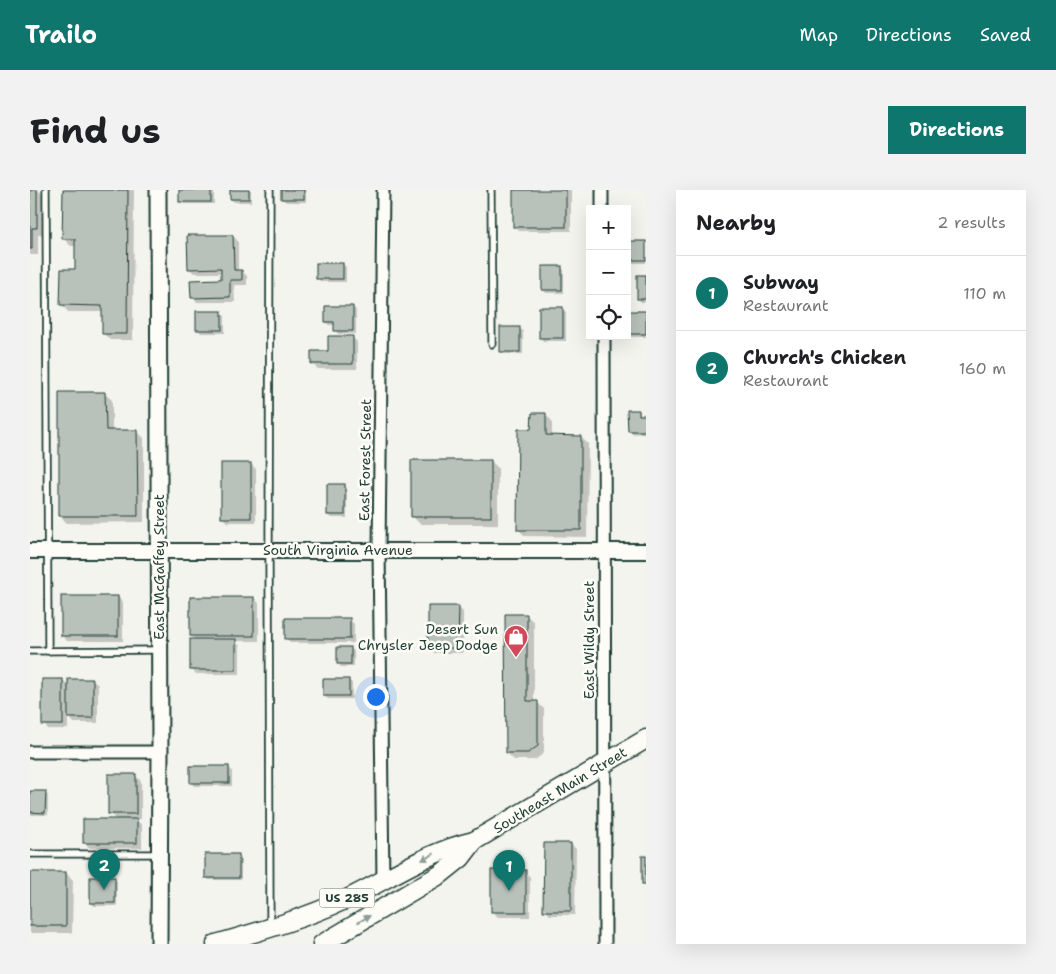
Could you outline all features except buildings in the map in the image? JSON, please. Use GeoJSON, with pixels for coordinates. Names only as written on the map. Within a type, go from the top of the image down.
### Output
{"type":"FeatureCollection","features":[{"type":"Feature","properties":{"kind":"main road","name":"East McGaffey Street"},"geometry":{"type":"LineString","coordinates":[[158,190],[159,944]]}},
{"type":"Feature","properties":{"kind":"main road","name":"Southeast Main Street"},"geometry":{"type":"LineString","coordinates":[[322,944],[441,874],[461,858],[474,842],[646,739]]}},
{"type":"Feature","properties":{"kind":"main road","name":"Southeast Main Street"},"geometry":{"type":"LineString","coordinates":[[216,944],[314,913],[383,881],[434,853],[456,845],[474,842]]}},
{"type":"Feature","properties":{"kind":"street","name":"East Forest Street"},"geometry":{"type":"LineString","coordinates":[[383,190],[379,550],[383,881]]}},
{"type":"Feature","properties":{"kind":"street"},"geometry":{"type":"LineString","coordinates":[[602,190],[602,205]]}},
{"type":"Feature","properties":{"kind":"street","name":"East Wildy Street"},"geometry":{"type":"LineString","coordinates":[[604,340],[605,944]]}},
{"type":"Feature","properties":{"kind":"street","name":"South Virginia Avenue"},"geometry":{"type":"LineString","coordinates":[[30,551],[646,551]]}},
{"type":"Feature","properties":{"kind":"street"},"geometry":{"type":"LineString","coordinates":[[30,752],[160,752]]}},
{"type":"Feature","properties":{"kind":"lane"},"geometry":{"type":"LineString","coordinates":[[46,190],[48,651]]}},
{"type":"Feature","properties":{"kind":"lane"},"geometry":{"type":"LineString","coordinates":[[270,190],[270,928]]}},
{"type":"Feature","properties":{"kind":"lane"},"geometry":{"type":"LineString","coordinates":[[491,190],[492,344]]}},
{"type":"Feature","properties":{"kind":"lane"},"geometry":{"type":"LineString","coordinates":[[30,651],[159,650]]}},
{"type":"Feature","properties":{"kind":"lane"},"geometry":{"type":"LineString","coordinates":[[30,854],[160,854]]}},
{"type":"Feature","properties":{"kind":"place","name":"Desert Sun Chrysler Jeep Dodge"},"geometry":{"type":"Point","coordinates":[516,658]}},
{"type":"Feature","properties":{"kind":"place","name":"Church's Chicken"},"geometry":{"type":"Point","coordinates":[104,890]}},
{"type":"Feature","properties":{"kind":"place","name":"Subway"},"geometry":{"type":"Point","coordinates":[509,891]}}]}
